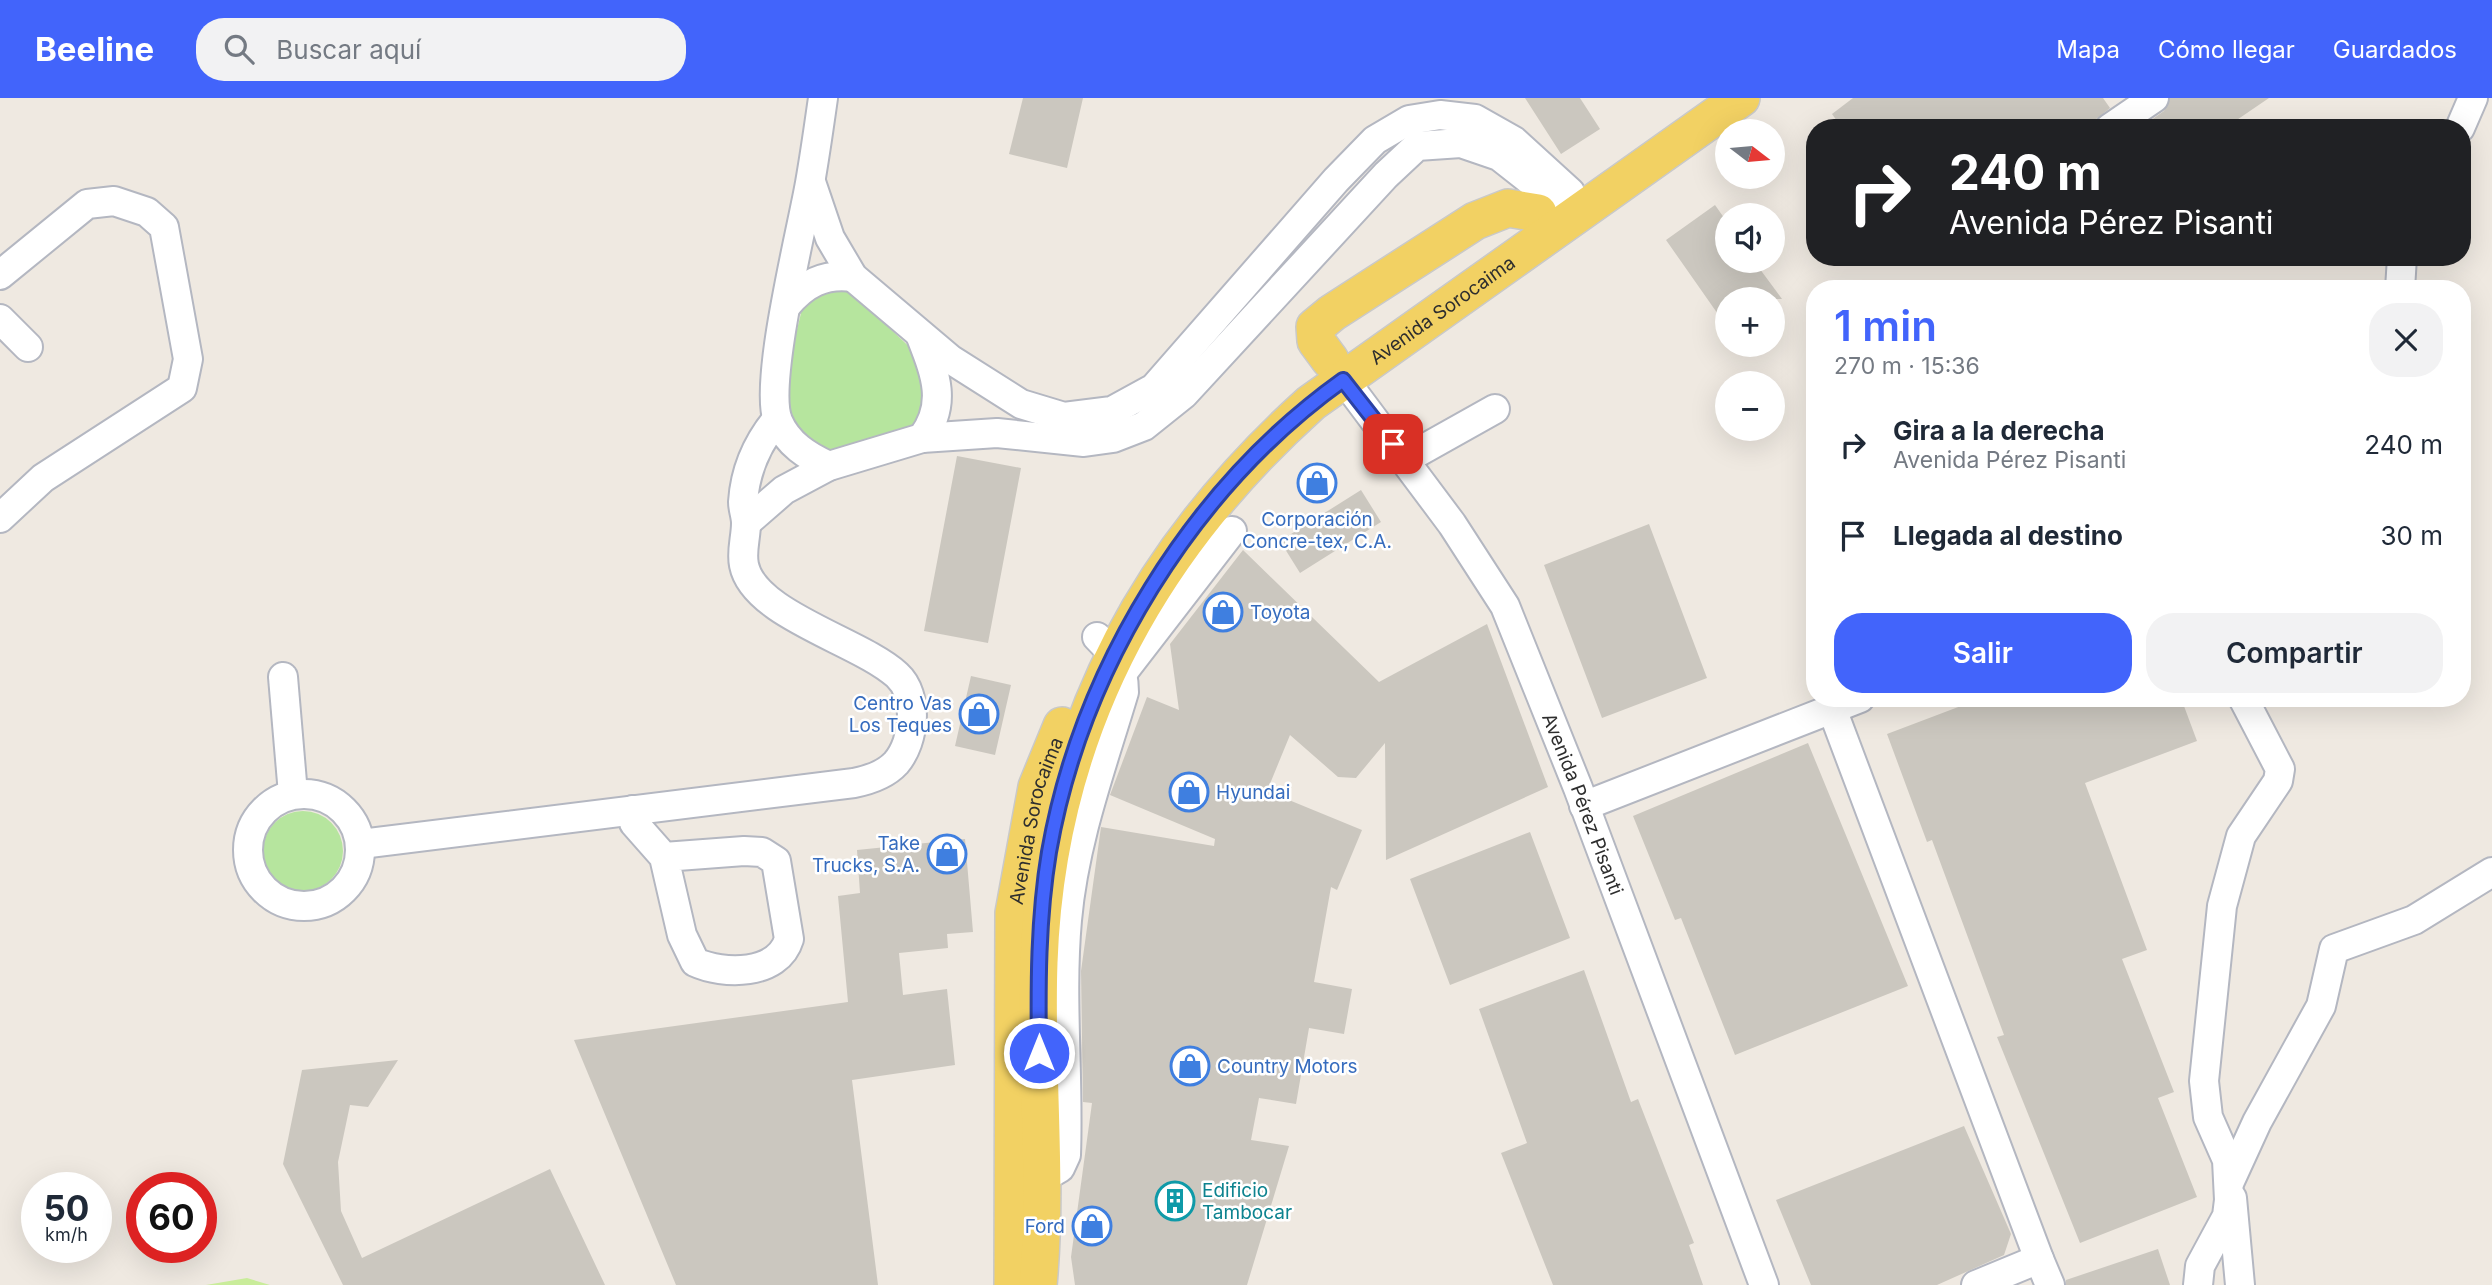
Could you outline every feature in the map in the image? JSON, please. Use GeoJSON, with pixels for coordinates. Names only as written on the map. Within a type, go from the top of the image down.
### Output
{"type":"FeatureCollection","features":[{"type":"Feature","properties":{"kind":"main road"},"geometry":{"type":"LineString","coordinates":[[1336,370],[1316,341],[1315,327],[1332,313],[1475,221],[1508,208],[1554,202],[1701,98]]}},
{"type":"Feature","properties":{"kind":"main road","name":"Avenida Sorocaima"},"geometry":{"type":"LineString","coordinates":[[1013,1285],[1014,914],[1037,787],[1148,594],[1216,499],[1259,450],[1311,403],[1336,370],[1741,98]]}},
{"type":"Feature","properties":{"kind":"main road","name":"Avenida Sorocaima"},"geometry":{"type":"LineString","coordinates":[[1038,1285],[1042,1229],[1039,965],[1042,908],[1050,850],[1062,799],[1088,714],[1112,654]]}},
{"type":"Feature","properties":{"kind":"street"},"geometry":{"type":"LineString","coordinates":[[823,98],[811,182],[786,306],[774,396],[777,419],[797,447],[829,466]]}},
{"type":"Feature","properties":{"kind":"street"},"geometry":{"type":"LineString","coordinates":[[2123,119],[2154,98]]}},
{"type":"Feature","properties":{"kind":"street"},"geometry":{"type":"LineString","coordinates":[[2464,119],[2473,98]]}},
{"type":"Feature","properties":{"kind":"street"},"geometry":{"type":"LineString","coordinates":[[811,182],[830,238],[853,277],[950,359],[1021,404],[1064,417],[1112,411],[1154,388],[1336,180],[1375,140],[1409,120],[1440,115],[1475,119],[1514,141],[1554,202]]}},
{"type":"Feature","properties":{"kind":"street"},"geometry":{"type":"LineString","coordinates":[[746,523],[784,490],[829,466],[922,438],[997,433],[1084,442],[1113,438],[1144,426],[1184,394],[1386,175],[1417,146],[1461,143],[1490,152],[1554,202]]}},
{"type":"Feature","properties":{"kind":"street"},"geometry":{"type":"LineString","coordinates":[[0,275],[87,204],[114,201],[147,212],[164,227],[188,359],[182,388],[43,478],[0,518]]}},
{"type":"Feature","properties":{"kind":"street"},"geometry":{"type":"LineString","coordinates":[[786,306],[798,292],[832,274],[853,277]]}},
{"type":"Feature","properties":{"kind":"street"},"geometry":{"type":"LineString","coordinates":[[0,319],[28,346]]}},
{"type":"Feature","properties":{"kind":"street"},"geometry":{"type":"LineString","coordinates":[[920,334],[933,367],[938,390],[935,415],[922,438]]}},
{"type":"Feature","properties":{"kind":"street","name":"Avenida Pérez Pisanti"},"geometry":{"type":"LineString","coordinates":[[1336,370],[1452,524],[1505,606],[1584,806],[1764,1285]]}},
{"type":"Feature","properties":{"kind":"street"},"geometry":{"type":"LineString","coordinates":[[1404,460],[1494,409]]}},
{"type":"Feature","properties":{"kind":"street"},"geometry":{"type":"LineString","coordinates":[[361,844],[875,778],[896,763],[909,741],[912,702],[906,684],[895,673],[821,629],[794,617],[755,589],[744,567],[746,523],[743,503],[752,460],[762,439],[777,419]]}},
{"type":"Feature","properties":{"kind":"street"},"geometry":{"type":"LineString","coordinates":[[1112,654],[1232,531]]}},
{"type":"Feature","properties":{"kind":"street"},"geometry":{"type":"LineString","coordinates":[[283,677],[293,794]]}},
{"type":"Feature","properties":{"kind":"street"},"geometry":{"type":"LineString","coordinates":[[1584,806],[1837,707]]}},
{"type":"Feature","properties":{"kind":"street"},"geometry":{"type":"LineString","coordinates":[[2239,1285],[2236,1270],[2236,1216],[2227,1160],[2208,1116],[2204,1081],[2222,906],[2241,836],[2278,781],[2280,769],[2248,707]]}},
{"type":"Feature","properties":{"kind":"street"},"geometry":{"type":"LineString","coordinates":[[1832,709],[2050,1285]]}},
{"type":"Feature","properties":{"kind":"street"},"geometry":{"type":"LineString","coordinates":[[312,793],[330,799],[345,810],[356,826],[361,844],[360,863],[352,880],[340,894],[324,903],[306,907],[287,904],[271,896],[258,882],[250,866],[248,847],[252,829],[269,807],[293,794],[312,793]]}},
{"type":"Feature","properties":{"kind":"street"},"geometry":{"type":"LineString","coordinates":[[633,810],[634,823],[664,857],[681,935],[695,962],[712,970],[738,973],[778,957],[786,948],[789,939],[776,862],[762,852],[744,851],[664,857]]}},
{"type":"Feature","properties":{"kind":"street"},"geometry":{"type":"LineString","coordinates":[[2198,1285],[2207,1249],[2227,1216],[2230,1183],[2257,1122],[2321,1006],[2334,949],[2414,920],[2492,872]]}},
{"type":"Feature","properties":{"kind":"street"},"geometry":{"type":"LineString","coordinates":[[1976,1285],[2039,1259]]}},
{"type":"Feature","properties":{"kind":"green space"},"geometry":{"type":"Polygon","coordinates":[[[846,287],[919,356],[926,407],[919,423],[849,452],[824,453],[798,440],[782,391],[804,301],[816,294],[846,287]]]}},
{"type":"Feature","properties":{"kind":"green space"},"geometry":{"type":"Polygon","coordinates":[[[303,811],[318,814],[331,823],[340,836],[343,851],[340,866],[331,879],[318,888],[303,891],[288,888],[275,879],[266,866],[263,851],[266,836],[275,823],[288,814],[303,811]]]}},
{"type":"Feature","properties":{"kind":"green space"},"geometry":{"type":"Polygon","coordinates":[[[247,1278],[270,1285],[206,1285],[247,1278]]]}},
{"type":"Feature","properties":{"kind":"building"},"geometry":{"type":"Polygon","coordinates":[[[1023,98],[1083,98],[1067,168],[1009,154],[1023,98]]]}},
{"type":"Feature","properties":{"kind":"building"},"geometry":{"type":"Polygon","coordinates":[[[1525,98],[1580,98],[1600,129],[1561,154],[1525,98]]]}},
{"type":"Feature","properties":{"kind":"building"},"geometry":{"type":"Polygon","coordinates":[[[1853,98],[2103,98],[2110,108],[2096,119],[1836,119],[1832,114],[1853,98]]]}},
{"type":"Feature","properties":{"kind":"building"},"geometry":{"type":"Polygon","coordinates":[[[2170,98],[2269,98],[2238,119],[2153,119],[2164,111],[2170,98]]]}},
{"type":"Feature","properties":{"kind":"building"},"geometry":{"type":"Polygon","coordinates":[[[1715,205],[1715,273],[1763,273],[1773,287],[1715,287],[1715,310],[1666,240],[1715,205]]]}},
{"type":"Feature","properties":{"kind":"building"},"geometry":{"type":"Polygon","coordinates":[[[957,456],[1021,468],[988,643],[924,631],[957,456]]]}},
{"type":"Feature","properties":{"kind":"building"},"geometry":{"type":"Polygon","coordinates":[[[1361,490],[1381,522],[1300,573],[1280,541],[1361,490]]]}},
{"type":"Feature","properties":{"kind":"building"},"geometry":{"type":"Polygon","coordinates":[[[1649,524],[1707,678],[1602,718],[1544,565],[1649,524]]]}},
{"type":"Feature","properties":{"kind":"building"},"geometry":{"type":"Polygon","coordinates":[[[1243,550],[1379,682],[1487,624],[1548,787],[1386,860],[1385,743],[1356,778],[1338,777],[1290,735],[1267,791],[1362,830],[1337,890],[1331,887],[1314,982],[1352,989],[1344,1034],[1309,1028],[1296,1104],[1259,1098],[1251,1140],[1289,1146],[1247,1285],[1075,1285],[1071,1257],[1092,1103],[1083,1102],[1081,971],[1101,827],[1214,846],[1215,839],[1110,795],[1147,697],[1179,710],[1170,644],[1243,550]]]}},
{"type":"Feature","properties":{"kind":"building"},"geometry":{"type":"Polygon","coordinates":[[[971,676],[1011,685],[995,755],[955,746],[971,676]]]}},
{"type":"Feature","properties":{"kind":"building"},"geometry":{"type":"Polygon","coordinates":[[[1958,707],[2184,707],[2197,741],[2085,783],[2147,950],[2122,959],[2174,1092],[2158,1098],[2197,1197],[2080,1243],[1997,1037],[2004,1035],[1932,840],[1927,842],[1887,734],[1958,707]]]}},
{"type":"Feature","properties":{"kind":"building"},"geometry":{"type":"Polygon","coordinates":[[[1808,743],[1908,986],[1735,1055],[1681,918],[1675,920],[1633,816],[1808,743]]]}},
{"type":"Feature","properties":{"kind":"building"},"geometry":{"type":"Polygon","coordinates":[[[1530,832],[1570,938],[1450,985],[1410,879],[1530,832]]]}},
{"type":"Feature","properties":{"kind":"building"},"geometry":{"type":"Polygon","coordinates":[[[965,839],[973,932],[947,934],[948,948],[899,953],[903,995],[947,989],[955,1065],[852,1080],[878,1285],[676,1285],[574,1040],[848,1002],[838,896],[860,893],[857,850],[965,839]]]}},
{"type":"Feature","properties":{"kind":"building"},"geometry":{"type":"Polygon","coordinates":[[[1584,970],[1631,1102],[1638,1099],[1694,1243],[1689,1245],[1703,1285],[1553,1285],[1501,1153],[1527,1143],[1479,1009],[1584,970]]]}},
{"type":"Feature","properties":{"kind":"building"},"geometry":{"type":"Polygon","coordinates":[[[398,1060],[368,1107],[350,1105],[338,1162],[341,1211],[362,1258],[550,1169],[605,1285],[343,1285],[283,1164],[302,1070],[398,1060]]]}},
{"type":"Feature","properties":{"kind":"building"},"geometry":{"type":"Polygon","coordinates":[[[1964,1126],[2011,1234],[2004,1255],[1937,1285],[1811,1285],[1776,1200],[1964,1126]]]}},
{"type":"Feature","properties":{"kind":"building"},"geometry":{"type":"Polygon","coordinates":[[[2158,1249],[2170,1285],[2066,1285],[2066,1280],[2158,1249]]]}},
{"type":"Feature","properties":{"kind":"place","name":"Corporación Concre-tex, C.A."},"geometry":{"type":"Point","coordinates":[1317,483]}},
{"type":"Feature","properties":{"kind":"place","name":"Toyota"},"geometry":{"type":"Point","coordinates":[1223,612]}},
{"type":"Feature","properties":{"kind":"place","name":"Centro Vas Los Teques"},"geometry":{"type":"Point","coordinates":[979,714]}},
{"type":"Feature","properties":{"kind":"place","name":"Hyundai"},"geometry":{"type":"Point","coordinates":[1189,792]}},
{"type":"Feature","properties":{"kind":"place","name":"Take Trucks, S.A."},"geometry":{"type":"Point","coordinates":[947,854]}},
{"type":"Feature","properties":{"kind":"place","name":"Country Motors"},"geometry":{"type":"Point","coordinates":[1190,1066]}},
{"type":"Feature","properties":{"kind":"place","name":"Edificio Tambocar"},"geometry":{"type":"Point","coordinates":[1175,1201]}},
{"type":"Feature","properties":{"kind":"place","name":"Ford"},"geometry":{"type":"Point","coordinates":[1092,1226]}},
{"type":"Feature","properties":{"kind":"route"},"geometry":{"type":"LineString","coordinates":[[1039,1053],[1042,908],[1050,850],[1062,799],[1088,714],[1129,624],[1216,499],[1259,450],[1311,403],[1343,380],[1393,444]]}}]}
